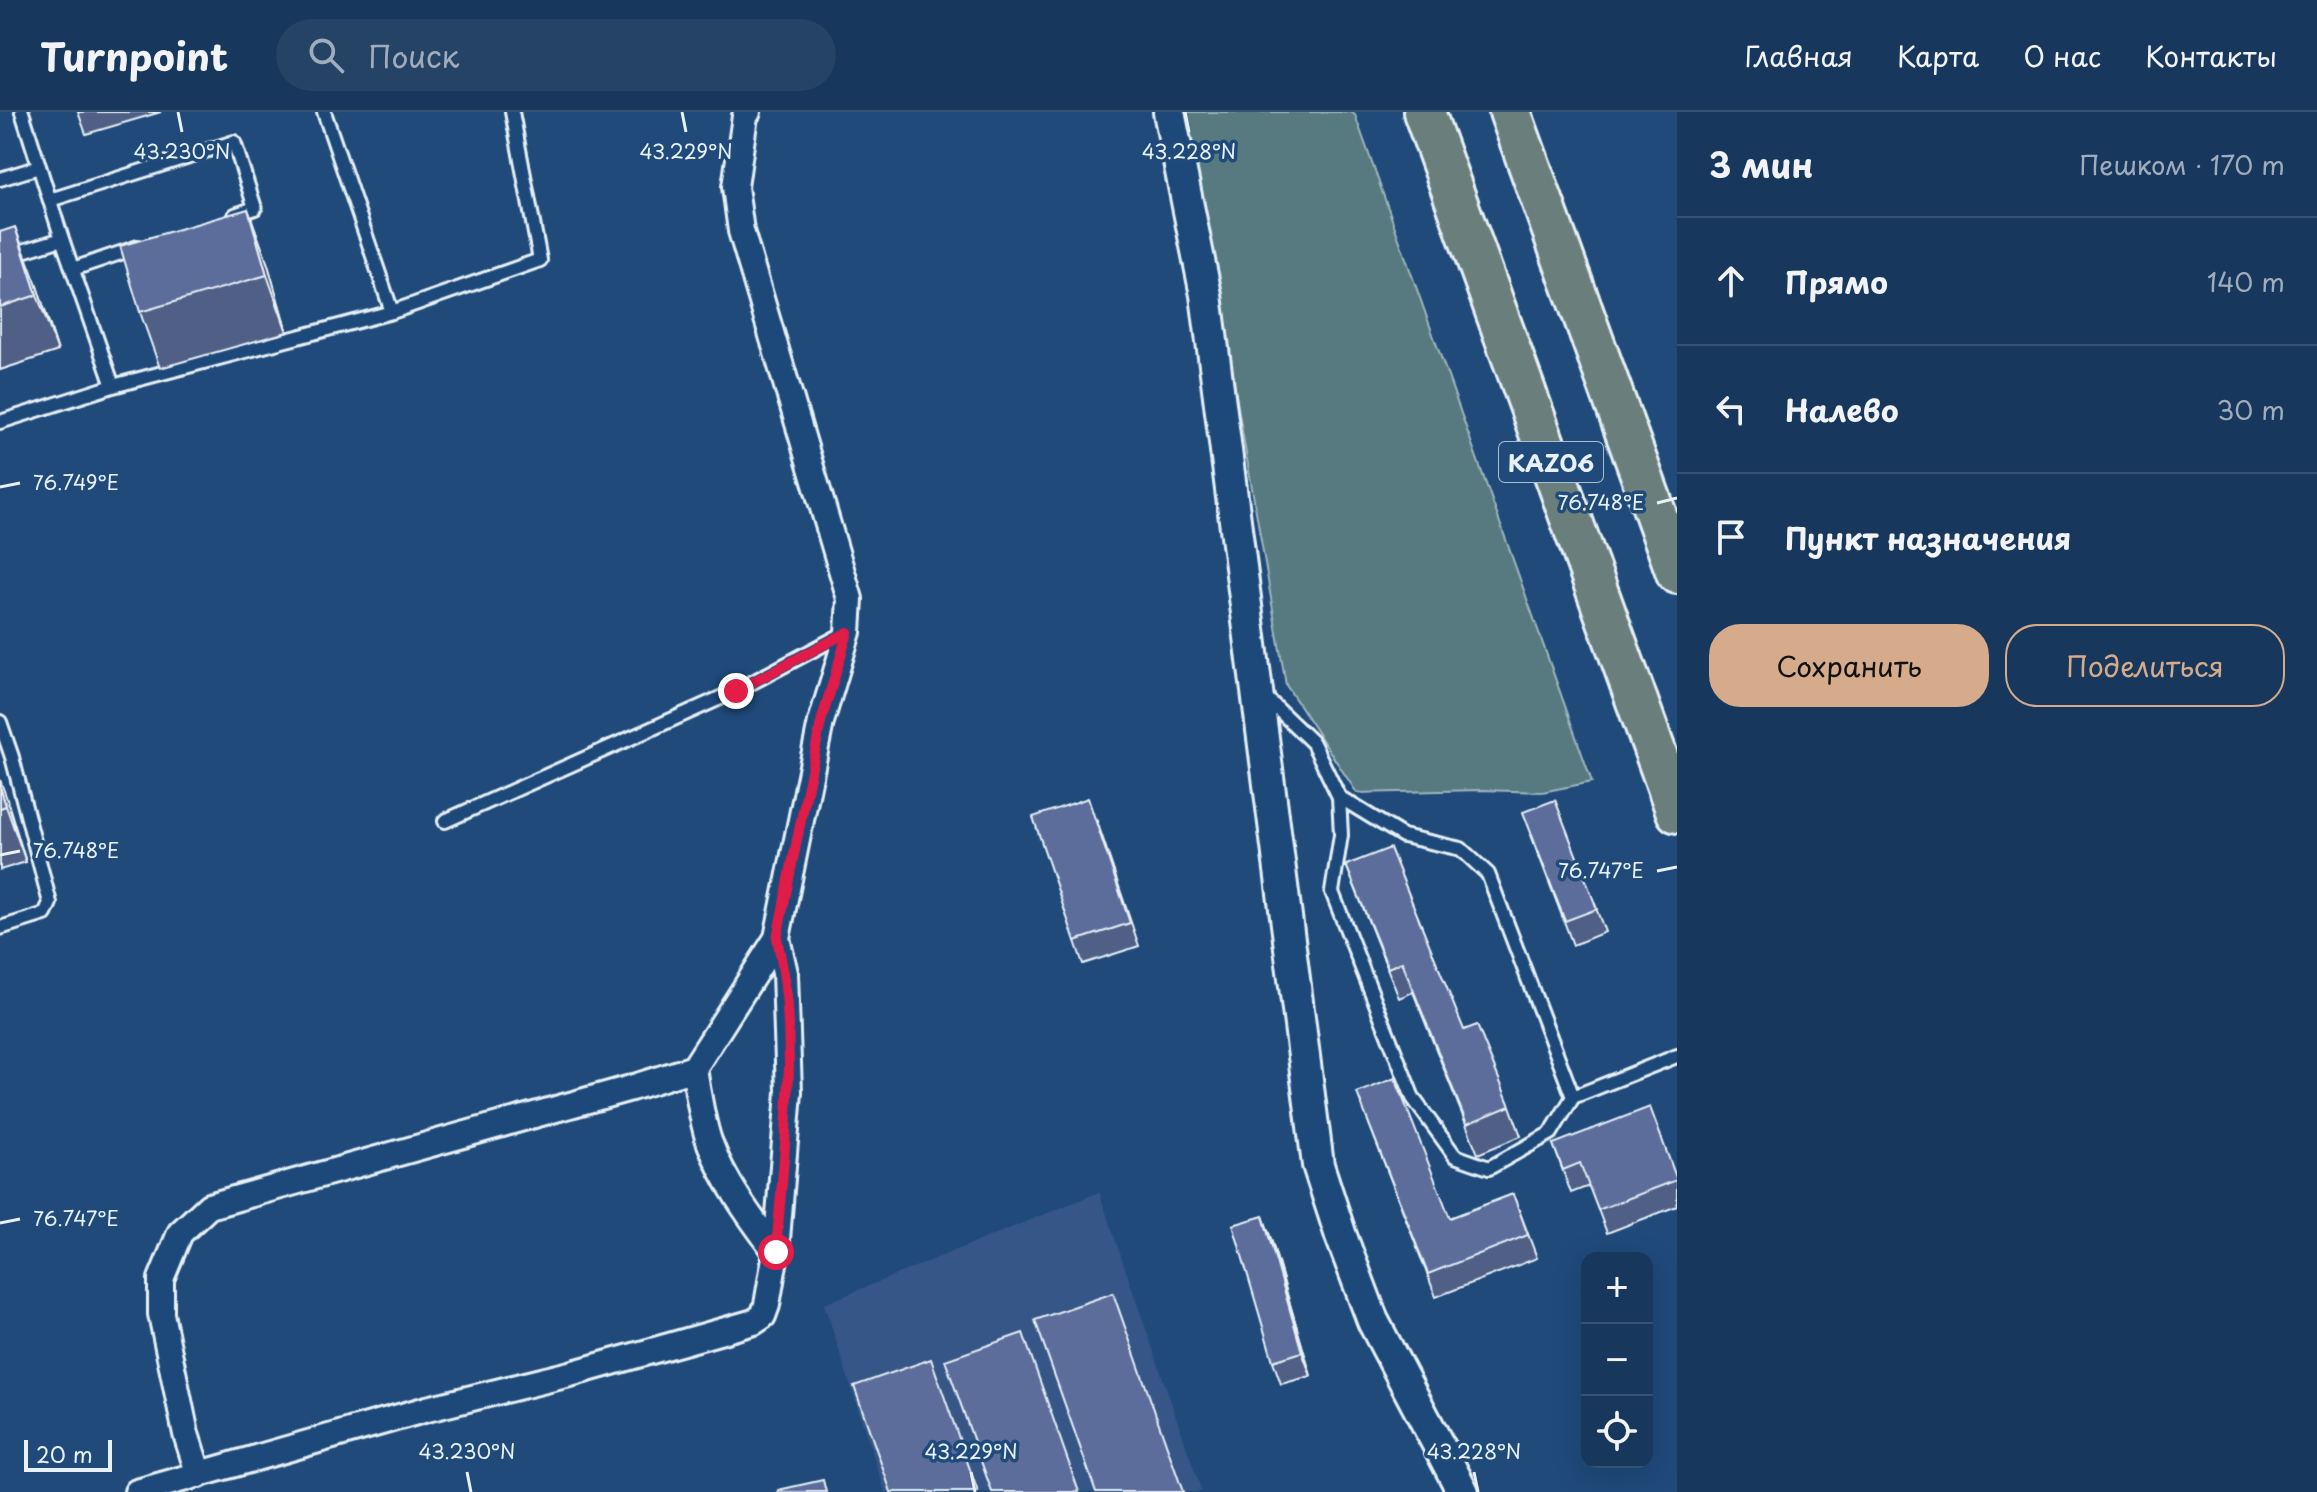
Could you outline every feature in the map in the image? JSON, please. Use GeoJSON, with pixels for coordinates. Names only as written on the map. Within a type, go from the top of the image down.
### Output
{"type":"FeatureCollection","features":[{"type":"Feature","properties":{"kind":"highway","name":"KАZ06"},"geometry":{"type":"LineString","coordinates":[[1424,112],[1677,812]]}},
{"type":"Feature","properties":{"kind":"highway","name":"KАZ06"},"geometry":{"type":"LineString","coordinates":[[1510,112],[1677,573]]}},
{"type":"Feature","properties":{"kind":"street"},"geometry":{"type":"LineString","coordinates":[[199,1475],[186,1434],[161,1314],[161,1279],[180,1233],[209,1206],[694,1068],[777,938],[821,722],[848,632],[850,599],[741,231],[735,187],[748,112]]}},
{"type":"Feature","properties":{"kind":"street"},"geometry":{"type":"LineString","coordinates":[[1169,112],[1206,295],[1318,1165],[1373,1321],[1463,1492]]}},
{"type":"Feature","properties":{"kind":"street"},"geometry":{"type":"LineString","coordinates":[[137,1492],[427,1409],[570,1374],[754,1322],[763,1316],[776,1252],[789,1092],[785,973],[777,938]]}},
{"type":"Feature","properties":{"kind":"street"},"geometry":{"type":"LineString","coordinates":[[694,1068],[701,1112],[710,1142],[737,1200],[776,1252]]}},
{"type":"Feature","properties":{"kind":"lane"},"geometry":{"type":"LineString","coordinates":[[22,112],[113,386]]}},
{"type":"Feature","properties":{"kind":"lane"},"geometry":{"type":"LineString","coordinates":[[324,112],[392,312]]}},
{"type":"Feature","properties":{"kind":"lane"},"geometry":{"type":"LineString","coordinates":[[0,422],[113,386],[392,312],[540,260],[512,112]]}},
{"type":"Feature","properties":{"kind":"lane"},"geometry":{"type":"LineString","coordinates":[[50,200],[234,142],[255,208],[227,217]]}},
{"type":"Feature","properties":{"kind":"lane"},"geometry":{"type":"LineString","coordinates":[[0,179],[39,167]]}},
{"type":"Feature","properties":{"kind":"lane"},"geometry":{"type":"LineString","coordinates":[[0,258],[62,239]]}},
{"type":"Feature","properties":{"kind":"lane"},"geometry":{"type":"LineString","coordinates":[[73,269],[157,241]]}},
{"type":"Feature","properties":{"kind":"lane"},"geometry":{"type":"LineString","coordinates":[[445,821],[736,691],[848,632]]}},
{"type":"Feature","properties":{"kind":"lane"},"geometry":{"type":"LineString","coordinates":[[1257,689],[1313,743],[1339,797],[1341,835],[1332,892],[1413,1098],[1455,1156],[1489,1168],[1551,1133],[1573,1097],[1677,1056]]}},
{"type":"Feature","properties":{"kind":"lane"},"geometry":{"type":"LineString","coordinates":[[0,722],[6,759],[50,903],[45,914],[0,928]]}},
{"type":"Feature","properties":{"kind":"lane"},"geometry":{"type":"LineString","coordinates":[[1339,797],[1403,836],[1461,849],[1488,874],[1573,1097]]}},
{"type":"Feature","properties":{"kind":"shaded area"},"geometry":{"type":"Polygon","coordinates":[[[1099,1192],[1202,1492],[885,1492],[824,1304],[1099,1192]]]}},
{"type":"Feature","properties":{"kind":"green space"},"geometry":{"type":"Polygon","coordinates":[[[1187,112],[1351,112],[1355,115],[1592,782],[1542,792],[1357,793],[1286,685],[1187,112]]]}},
{"type":"Feature","properties":{"kind":"building"},"geometry":{"type":"Polygon","coordinates":[[[248,209],[267,275],[140,312],[120,246],[248,209]]]}},
{"type":"Feature","properties":{"kind":"building"},"geometry":{"type":"Polygon","coordinates":[[[15,227],[37,295],[0,307],[0,232],[15,227]]]}},
{"type":"Feature","properties":{"kind":"building"},"geometry":{"type":"Polygon","coordinates":[[[0,787],[6,806],[0,808],[0,787]]]}},
{"type":"Feature","properties":{"kind":"building"},"geometry":{"type":"Polygon","coordinates":[[[1088,798],[1130,923],[1075,941],[1033,817],[1088,798]]]}},
{"type":"Feature","properties":{"kind":"building"},"geometry":{"type":"Polygon","coordinates":[[[1555,800],[1597,909],[1565,921],[1523,812],[1555,800]]]}},
{"type":"Feature","properties":{"kind":"building"},"geometry":{"type":"Polygon","coordinates":[[[1390,848],[1464,1030],[1477,1025],[1510,1106],[1467,1124],[1402,962],[1388,968],[1346,865],[1390,848]]]}},
{"type":"Feature","properties":{"kind":"building"},"geometry":{"type":"Polygon","coordinates":[[[1395,1078],[1450,1218],[1513,1194],[1528,1235],[1428,1274],[1357,1093],[1395,1078]]]}},
{"type":"Feature","properties":{"kind":"building"},"geometry":{"type":"Polygon","coordinates":[[[1650,1107],[1677,1180],[1598,1210],[1580,1163],[1563,1170],[1553,1144],[1650,1107]]]}},
{"type":"Feature","properties":{"kind":"building"},"geometry":{"type":"Polygon","coordinates":[[[1263,1216],[1302,1352],[1273,1361],[1233,1225],[1263,1216]]]}},
{"type":"Feature","properties":{"kind":"building"},"geometry":{"type":"Polygon","coordinates":[[[1113,1293],[1183,1492],[1096,1492],[1035,1320],[1113,1293]]]}},
{"type":"Feature","properties":{"kind":"building"},"geometry":{"type":"Polygon","coordinates":[[[1023,1333],[1079,1492],[992,1492],[945,1360],[1023,1333]]]}},
{"type":"Feature","properties":{"kind":"building"},"geometry":{"type":"Polygon","coordinates":[[[931,1359],[978,1492],[891,1492],[854,1386],[931,1359]]]}},
{"type":"Feature","properties":{"kind":"building"},"geometry":{"type":"Polygon","coordinates":[[[823,1480],[826,1492],[778,1492],[778,1490],[823,1480]]]}},
{"type":"Feature","properties":{"kind":"route"},"geometry":{"type":"LineString","coordinates":[[736,691],[848,632],[821,722],[777,938],[785,973],[789,1092],[776,1252]]}}]}
